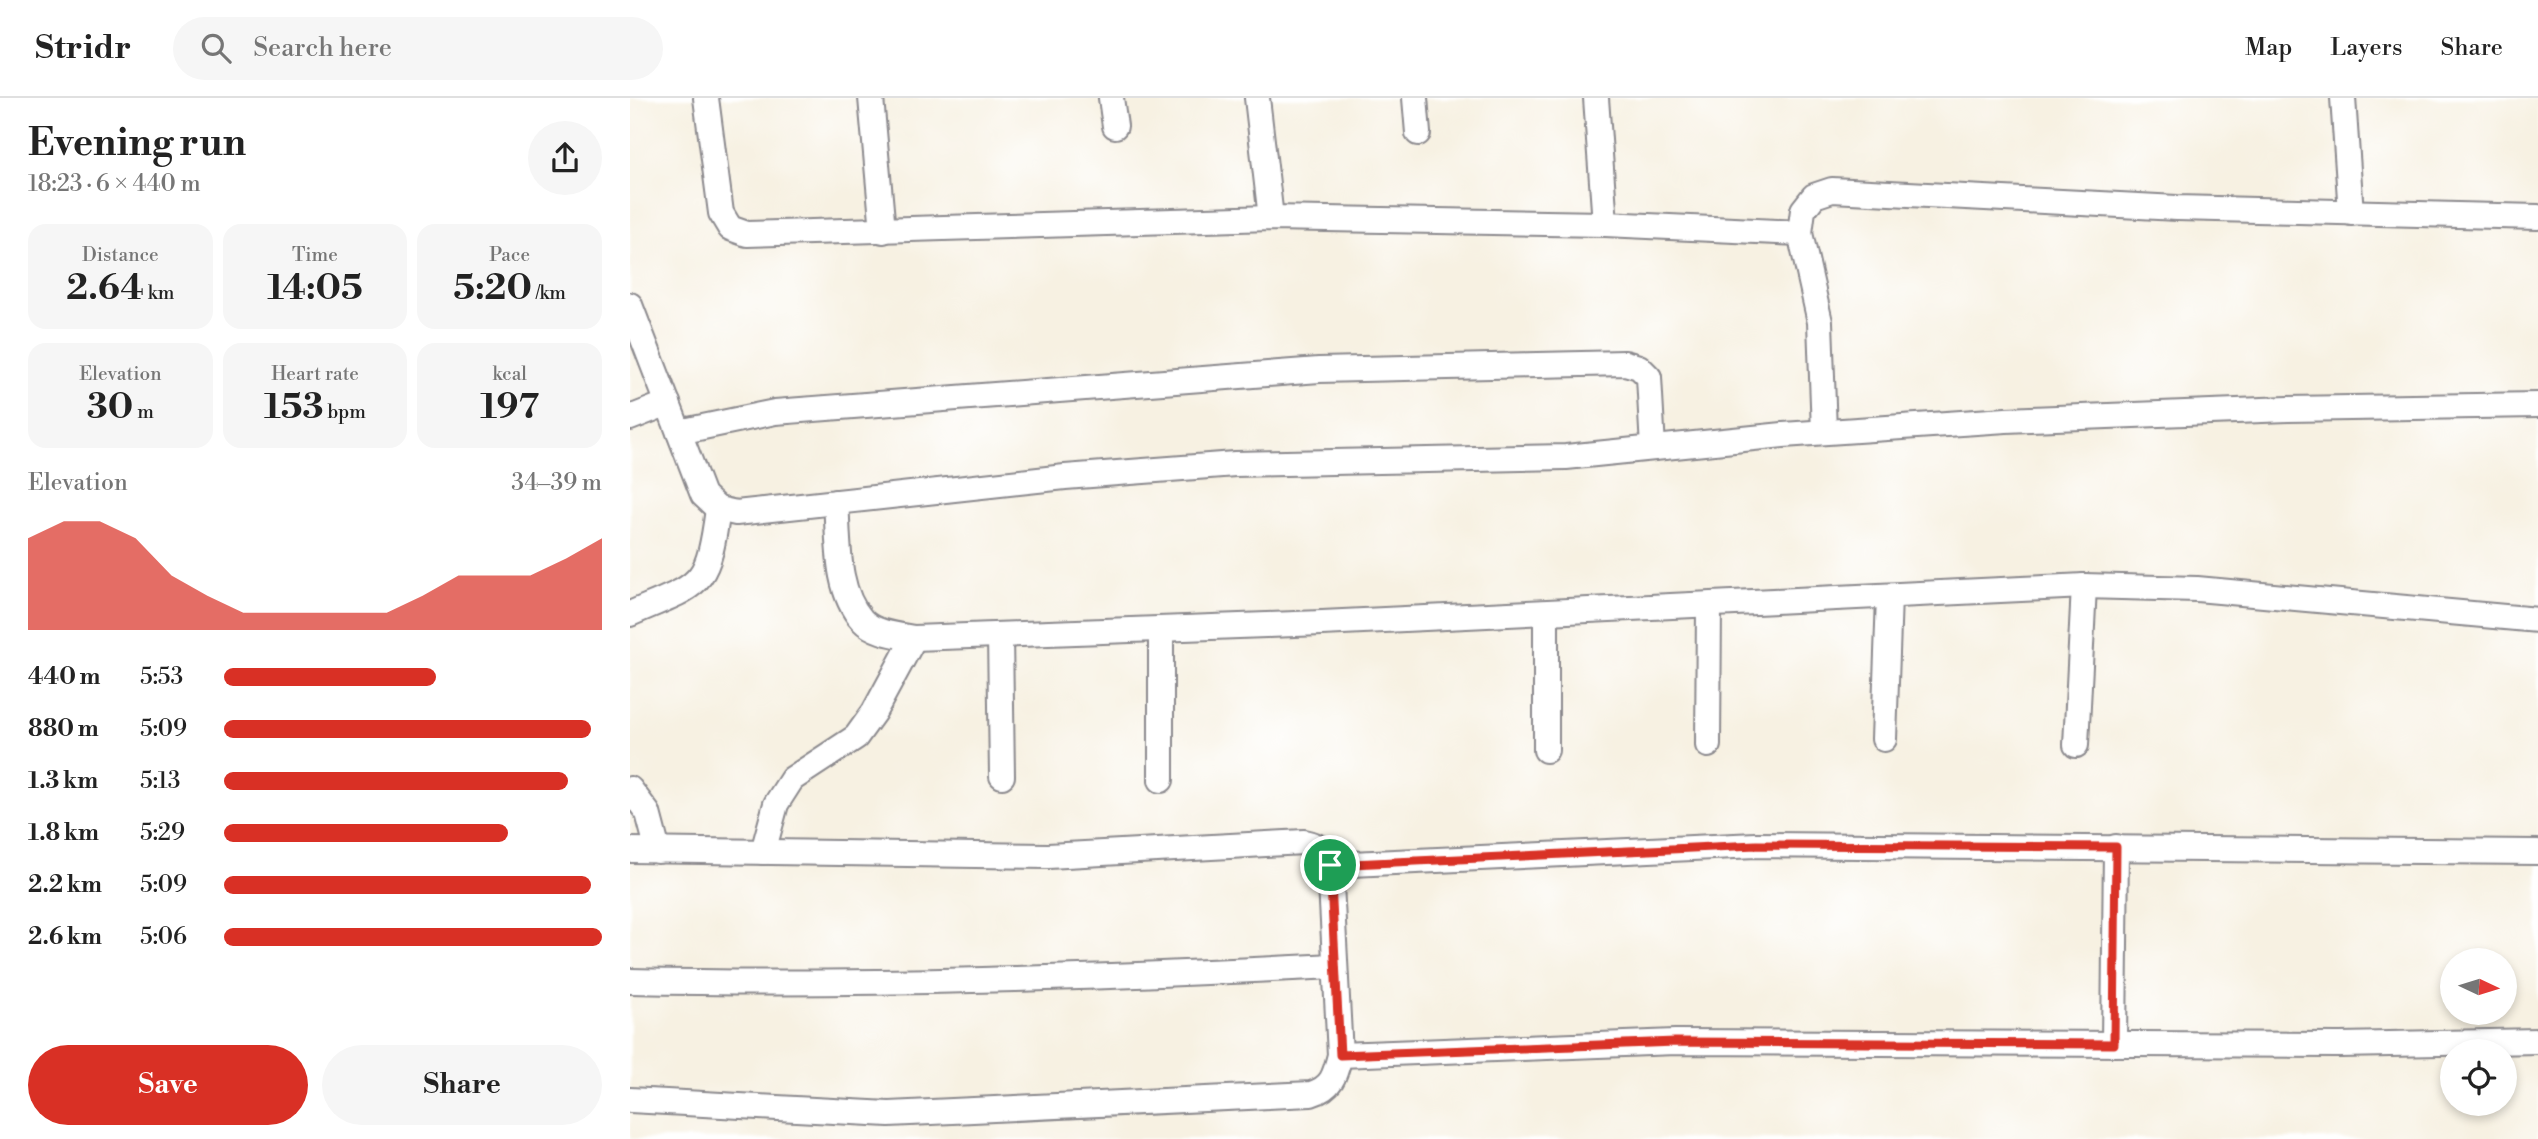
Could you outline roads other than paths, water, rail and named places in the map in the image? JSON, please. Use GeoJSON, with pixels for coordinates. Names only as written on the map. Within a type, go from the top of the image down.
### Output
{"type":"FeatureCollection","features":[{"type":"Feature","properties":{"kind":"street"},"geometry":{"type":"LineString","coordinates":[[706,98],[721,213],[730,228],[747,234],[1271,218],[1605,224],[1800,233]]}},
{"type":"Feature","properties":{"kind":"street"},"geometry":{"type":"LineString","coordinates":[[871,98],[883,231]]}},
{"type":"Feature","properties":{"kind":"street"},"geometry":{"type":"LineString","coordinates":[[1111,98],[1115,126]]}},
{"type":"Feature","properties":{"kind":"street"},"geometry":{"type":"LineString","coordinates":[[1257,98],[1271,218]]}},
{"type":"Feature","properties":{"kind":"street"},"geometry":{"type":"LineString","coordinates":[[1415,98],[1418,133]]}},
{"type":"Feature","properties":{"kind":"street"},"geometry":{"type":"LineString","coordinates":[[1596,98],[1605,224]]}},
{"type":"Feature","properties":{"kind":"street"},"geometry":{"type":"LineString","coordinates":[[2343,98],[2351,213]]}},
{"type":"Feature","properties":{"kind":"street"},"geometry":{"type":"LineString","coordinates":[[1824,432],[1819,323],[1800,233],[1803,210],[1814,195],[1832,190],[2351,213],[2538,217]]}},
{"type":"Feature","properties":{"kind":"street"},"geometry":{"type":"LineString","coordinates":[[630,305],[703,495],[718,509],[736,513],[1065,477],[1235,464],[1566,457],[1824,432],[2006,420],[2288,409],[2538,405]]}},
{"type":"Feature","properties":{"kind":"street"},"geometry":{"type":"LineString","coordinates":[[679,432],[775,412],[1319,370],[1625,363],[1639,367],[1649,377],[1653,448]]}},
{"type":"Feature","properties":{"kind":"street"},"geometry":{"type":"LineString","coordinates":[[630,418],[668,403]]}},
{"type":"Feature","properties":{"kind":"street"},"geometry":{"type":"LineString","coordinates":[[836,502],[842,572],[853,605],[863,621],[885,633],[914,638],[1546,613],[2084,586],[2197,589],[2538,620]]}},
{"type":"Feature","properties":{"kind":"street"},"geometry":{"type":"LineString","coordinates":[[630,614],[689,588],[704,574],[712,552],[718,509]]}},
{"type":"Feature","properties":{"kind":"street"},"geometry":{"type":"LineString","coordinates":[[2076,745],[2084,586]]}},
{"type":"Feature","properties":{"kind":"street"},"geometry":{"type":"LineString","coordinates":[[1884,740],[1889,596]]}},
{"type":"Feature","properties":{"kind":"street"},"geometry":{"type":"LineString","coordinates":[[1708,745],[1709,605]]}},
{"type":"Feature","properties":{"kind":"street"},"geometry":{"type":"LineString","coordinates":[[1546,613],[1546,750]]}},
{"type":"Feature","properties":{"kind":"street"},"geometry":{"type":"LineString","coordinates":[[1161,629],[1161,780]]}},
{"type":"Feature","properties":{"kind":"street"},"geometry":{"type":"LineString","coordinates":[[1000,635],[1002,776]]}},
{"type":"Feature","properties":{"kind":"street"},"geometry":{"type":"LineString","coordinates":[[763,852],[776,804],[792,779],[856,737],[874,712],[914,638]]}},
{"type":"Feature","properties":{"kind":"street"},"geometry":{"type":"LineString","coordinates":[[630,789],[648,813],[657,851]]}},
{"type":"Feature","properties":{"kind":"street"},"geometry":{"type":"LineString","coordinates":[[630,850],[1048,856],[1304,842],[1328,854],[1330,865],[1340,1055],[1335,1076],[1325,1090],[1311,1094],[889,1114],[630,1100]]}},
{"type":"Feature","properties":{"kind":"street"},"geometry":{"type":"LineString","coordinates":[[1330,865],[1756,845],[2538,852]]}},
{"type":"Feature","properties":{"kind":"street"},"geometry":{"type":"LineString","coordinates":[[2114,1044],[2116,847]]}},
{"type":"Feature","properties":{"kind":"street"},"geometry":{"type":"LineString","coordinates":[[630,981],[926,983],[1335,966]]}},
{"type":"Feature","properties":{"kind":"street"},"geometry":{"type":"LineString","coordinates":[[1340,1055],[1675,1042],[2340,1045],[2538,1041]]}}]}
